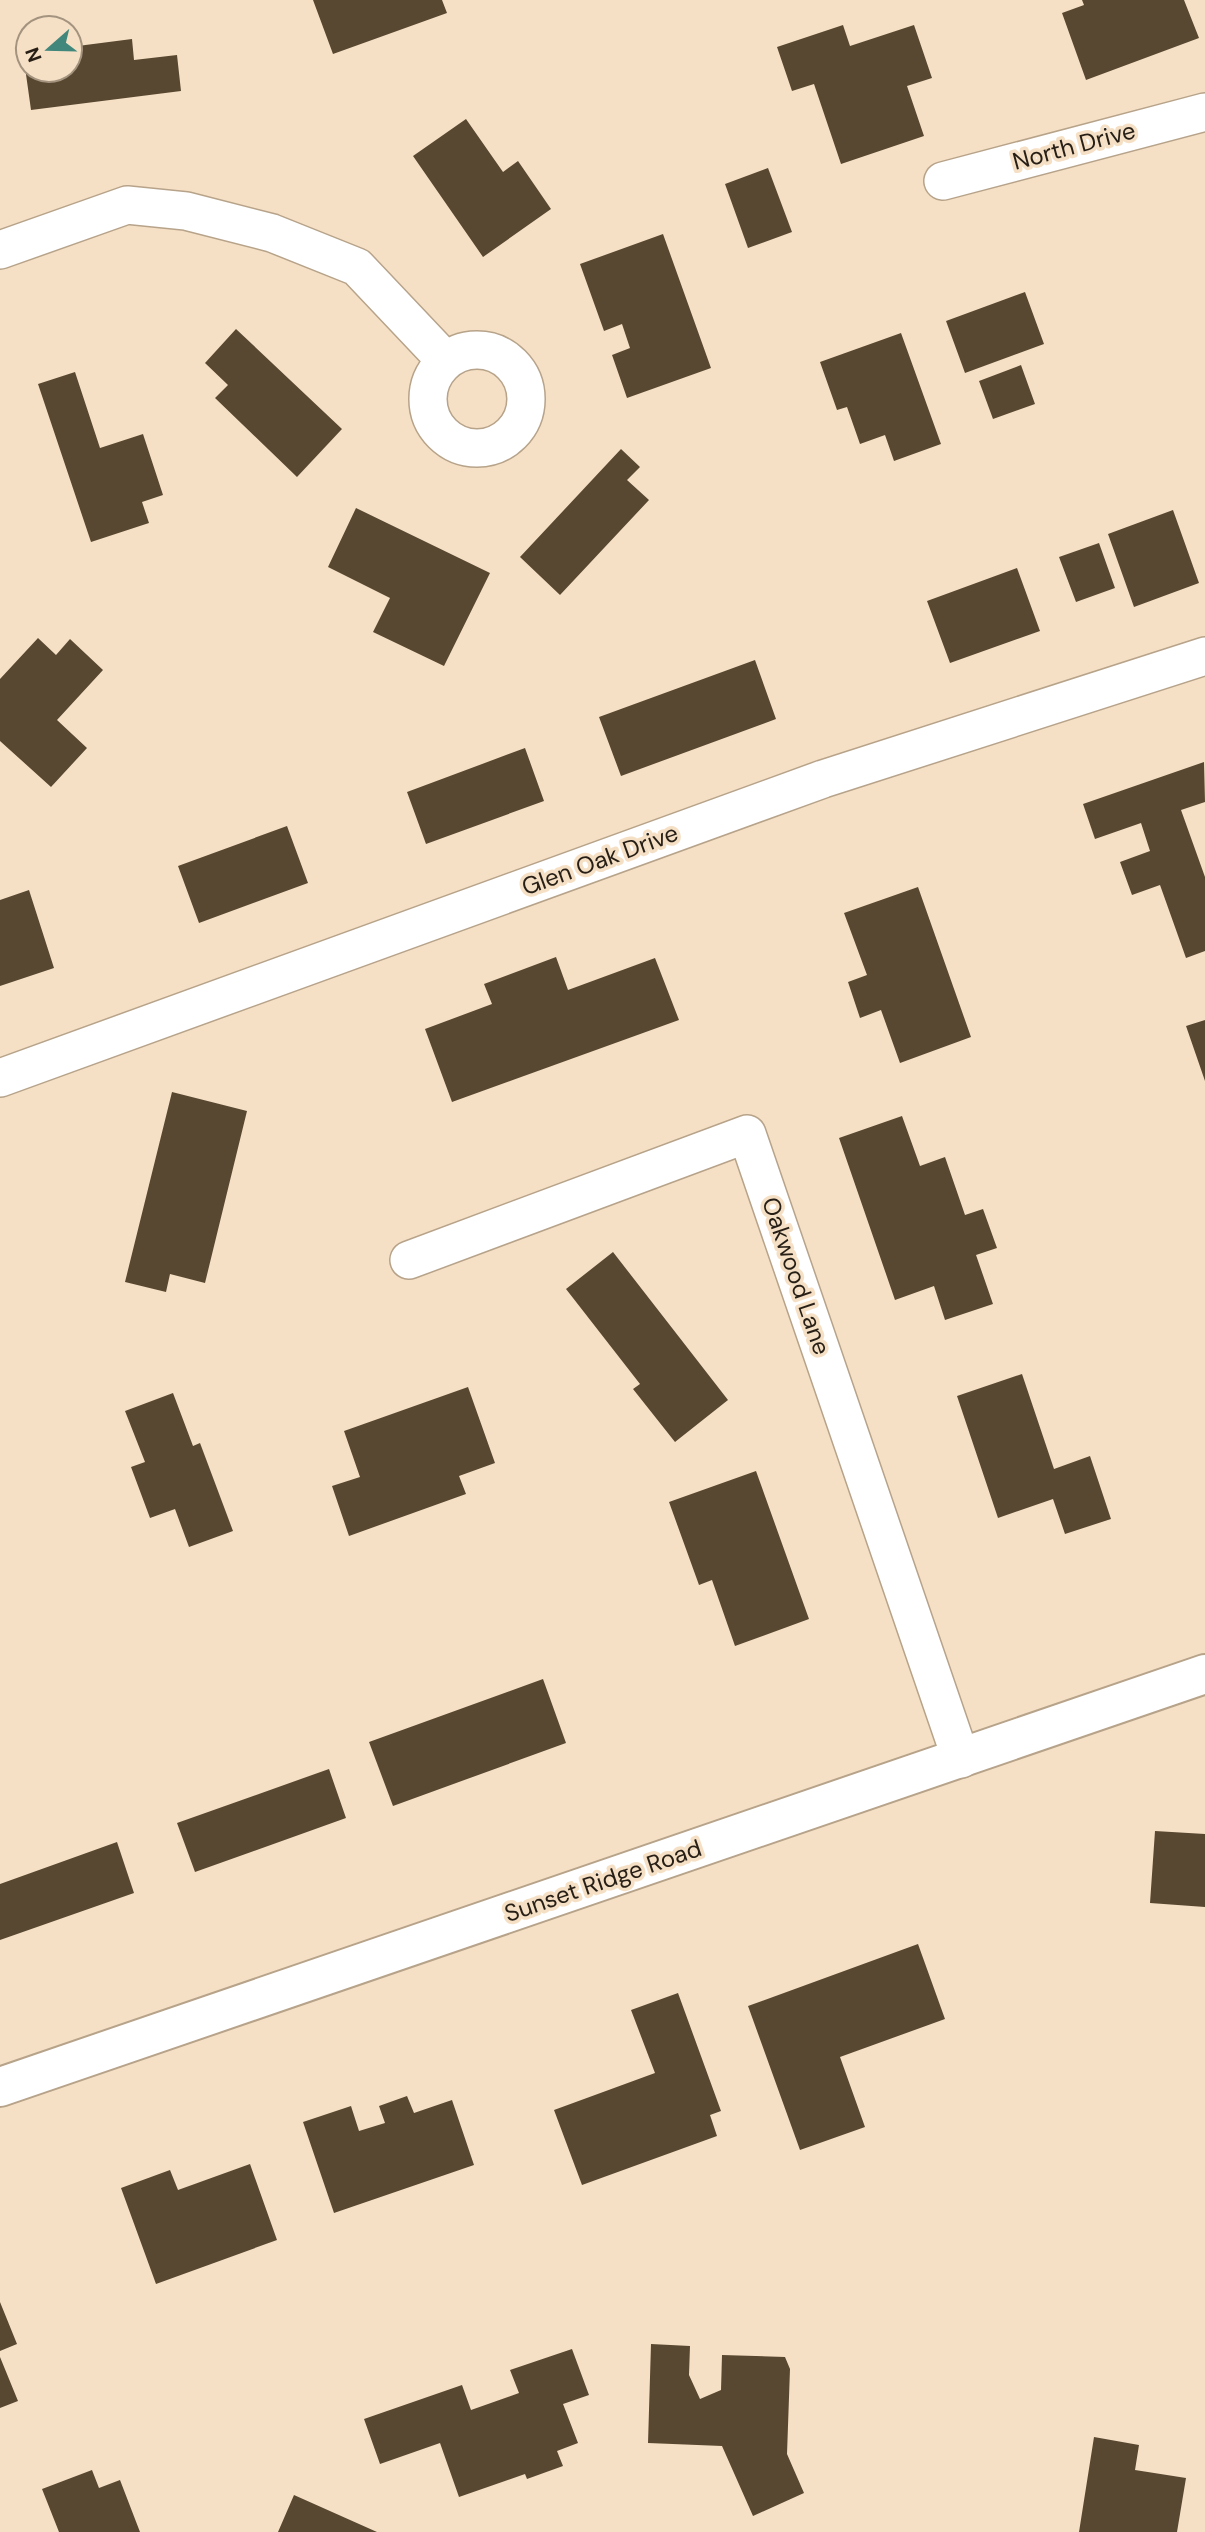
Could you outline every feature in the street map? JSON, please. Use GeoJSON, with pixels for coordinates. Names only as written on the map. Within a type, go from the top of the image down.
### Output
{"type":"FeatureCollection","features":[{"type":"Feature","properties":{"kind":"street","name":"North Drive"},"geometry":{"type":"LineString","coordinates":[[943,181],[1205,112]]}},
{"type":"Feature","properties":{"kind":"street"},"geometry":{"type":"LineString","coordinates":[[0,250],[127,205],[186,211],[272,233],[357,267],[445,360]]}},
{"type":"Feature","properties":{"kind":"street","name":"Glen Oak Drive"},"geometry":{"type":"LineString","coordinates":[[0,1078],[823,779],[1205,656]]}},
{"type":"Feature","properties":{"kind":"street","name":"Oakwood Lane"},"geometry":{"type":"LineString","coordinates":[[409,1260],[747,1134],[961,1759]]}},
{"type":"Feature","properties":{"kind":"street","name":"Sunset Ridge Road"},"geometry":{"type":"LineString","coordinates":[[0,2087],[1205,1674]]}},
{"type":"Feature","properties":{"kind":"building"},"geometry":{"type":"Polygon","coordinates":[[[313,0],[442,0],[447,13],[333,54],[313,0]]]}},
{"type":"Feature","properties":{"kind":"building"},"geometry":{"type":"Polygon","coordinates":[[[1082,0],[1184,0],[1199,38],[1086,80],[1062,13],[1084,5],[1082,0]]]}},
{"type":"Feature","properties":{"kind":"building"},"geometry":{"type":"Polygon","coordinates":[[[843,25],[850,46],[914,25],[932,78],[907,86],[924,136],[841,164],[814,84],[792,91],[777,47],[843,25]]]}},
{"type":"Feature","properties":{"kind":"building"},"geometry":{"type":"Polygon","coordinates":[[[132,39],[134,60],[177,55],[181,91],[31,110],[27,84],[84,84],[84,45],[132,39]]]}},
{"type":"Feature","properties":{"kind":"building"},"geometry":{"type":"Polygon","coordinates":[[[466,119],[503,172],[518,161],[551,209],[483,257],[413,156],[466,119]]]}},
{"type":"Feature","properties":{"kind":"building"},"geometry":{"type":"Polygon","coordinates":[[[768,168],[792,232],[748,248],[725,184],[768,168]]]}},
{"type":"Feature","properties":{"kind":"building"},"geometry":{"type":"Polygon","coordinates":[[[663,234],[711,368],[627,398],[612,355],[630,348],[622,324],[604,331],[580,264],[663,234]]]}},
{"type":"Feature","properties":{"kind":"building"},"geometry":{"type":"Polygon","coordinates":[[[1025,292],[1044,344],[965,373],[946,321],[1025,292]]]}},
{"type":"Feature","properties":{"kind":"building"},"geometry":{"type":"Polygon","coordinates":[[[236,329],[342,429],[297,477],[215,398],[228,385],[205,363],[236,329]]]}},
{"type":"Feature","properties":{"kind":"building"},"geometry":{"type":"Polygon","coordinates":[[[901,333],[941,444],[894,461],[885,435],[860,444],[847,407],[837,410],[820,362],[901,333]]]}},
{"type":"Feature","properties":{"kind":"building"},"geometry":{"type":"Polygon","coordinates":[[[1021,365],[1035,404],[993,419],[979,381],[1021,365]]]}},
{"type":"Feature","properties":{"kind":"building"},"geometry":{"type":"Polygon","coordinates":[[[75,372],[100,448],[143,434],[163,495],[142,502],[149,523],[91,542],[38,384],[75,372]]]}},
{"type":"Feature","properties":{"kind":"building"},"geometry":{"type":"Polygon","coordinates":[[[621,449],[640,467],[627,480],[649,500],[560,595],[520,557],[621,449]]]}},
{"type":"Feature","properties":{"kind":"building"},"geometry":{"type":"Polygon","coordinates":[[[356,508],[490,573],[444,666],[373,632],[390,598],[328,567],[356,508]]]}},
{"type":"Feature","properties":{"kind":"building"},"geometry":{"type":"Polygon","coordinates":[[[1173,510],[1199,583],[1134,607],[1108,534],[1173,510]]]}},
{"type":"Feature","properties":{"kind":"building"},"geometry":{"type":"Polygon","coordinates":[[[1099,543],[1115,588],[1076,602],[1059,557],[1099,543]]]}},
{"type":"Feature","properties":{"kind":"building"},"geometry":{"type":"Polygon","coordinates":[[[1017,568],[1040,631],[950,663],[927,601],[1017,568]]]}},
{"type":"Feature","properties":{"kind":"building"},"geometry":{"type":"Polygon","coordinates":[[[38,638],[56,655],[70,639],[103,670],[57,720],[87,748],[51,787],[0,741],[0,679],[38,638]]]}},
{"type":"Feature","properties":{"kind":"building"},"geometry":{"type":"Polygon","coordinates":[[[755,660],[776,719],[621,776],[599,717],[755,660]]]}},
{"type":"Feature","properties":{"kind":"building"},"geometry":{"type":"Polygon","coordinates":[[[525,748],[544,801],[426,844],[407,792],[525,748]]]}},
{"type":"Feature","properties":{"kind":"building"},"geometry":{"type":"Polygon","coordinates":[[[1204,762],[1205,802],[1181,810],[1205,877],[1205,951],[1186,958],[1160,885],[1132,895],[1120,862],[1150,851],[1141,823],[1095,839],[1083,804],[1204,762]]]}},
{"type":"Feature","properties":{"kind":"building"},"geometry":{"type":"Polygon","coordinates":[[[287,826],[308,883],[199,923],[178,866],[287,826]]]}},
{"type":"Feature","properties":{"kind":"building"},"geometry":{"type":"Polygon","coordinates":[[[918,887],[971,1037],[900,1063],[881,1010],[860,1018],[848,982],[867,975],[844,913],[918,887]]]}},
{"type":"Feature","properties":{"kind":"building"},"geometry":{"type":"Polygon","coordinates":[[[29,890],[54,968],[0,986],[0,900],[29,890]]]}},
{"type":"Feature","properties":{"kind":"building"},"geometry":{"type":"Polygon","coordinates":[[[556,957],[568,990],[655,958],[679,1020],[452,1102],[425,1029],[492,1004],[484,984],[556,957]]]}},
{"type":"Feature","properties":{"kind":"building"},"geometry":{"type":"Polygon","coordinates":[[[1205,1020],[1205,1081],[1186,1026],[1205,1020]]]}},
{"type":"Feature","properties":{"kind":"building"},"geometry":{"type":"Polygon","coordinates":[[[172,1092],[247,1111],[205,1283],[170,1274],[166,1292],[125,1282],[172,1092]]]}},
{"type":"Feature","properties":{"kind":"building"},"geometry":{"type":"Polygon","coordinates":[[[902,1116],[920,1166],[945,1157],[965,1215],[983,1209],[997,1248],[976,1255],[993,1304],[945,1320],[934,1286],[895,1300],[839,1138],[902,1116]]]}},
{"type":"Feature","properties":{"kind":"building"},"geometry":{"type":"Polygon","coordinates":[[[613,1252],[728,1400],[675,1442],[633,1389],[640,1384],[566,1289],[613,1252]]]}},
{"type":"Feature","properties":{"kind":"building"},"geometry":{"type":"Polygon","coordinates":[[[1022,1374],[1054,1469],[1090,1456],[1111,1519],[1065,1534],[1053,1499],[998,1518],[957,1396],[1022,1374]]]}},
{"type":"Feature","properties":{"kind":"building"},"geometry":{"type":"Polygon","coordinates":[[[468,1387],[495,1463],[459,1476],[466,1494],[349,1536],[332,1486],[360,1477],[344,1431],[468,1387]]]}},
{"type":"Feature","properties":{"kind":"building"},"geometry":{"type":"Polygon","coordinates":[[[173,1393],[193,1446],[200,1443],[233,1531],[189,1547],[175,1509],[150,1518],[131,1467],[145,1462],[125,1411],[173,1393]]]}},
{"type":"Feature","properties":{"kind":"building"},"geometry":{"type":"Polygon","coordinates":[[[756,1471],[809,1619],[735,1646],[712,1580],[699,1585],[669,1502],[756,1471]]]}},
{"type":"Feature","properties":{"kind":"building"},"geometry":{"type":"Polygon","coordinates":[[[543,1679],[566,1743],[393,1806],[369,1742],[543,1679]]]}},
{"type":"Feature","properties":{"kind":"building"},"geometry":{"type":"Polygon","coordinates":[[[329,1769],[346,1818],[195,1872],[177,1823],[329,1769]]]}},
{"type":"Feature","properties":{"kind":"building"},"geometry":{"type":"Polygon","coordinates":[[[1155,1831],[1205,1834],[1205,1907],[1150,1903],[1155,1831]]]}},
{"type":"Feature","properties":{"kind":"building"},"geometry":{"type":"Polygon","coordinates":[[[117,1842],[134,1893],[0,1940],[0,1884],[117,1842]]]}},
{"type":"Feature","properties":{"kind":"building"},"geometry":{"type":"Polygon","coordinates":[[[918,1944],[945,2019],[840,2057],[865,2127],[800,2150],[748,2006],[918,1944]]]}},
{"type":"Feature","properties":{"kind":"building"},"geometry":{"type":"Polygon","coordinates":[[[678,1993],[721,2111],[710,2115],[717,2136],[582,2185],[554,2110],[655,2073],[631,2010],[678,1993]]]}},
{"type":"Feature","properties":{"kind":"building"},"geometry":{"type":"Polygon","coordinates":[[[407,2096],[414,2113],[452,2100],[474,2165],[334,2213],[303,2122],[351,2106],[359,2131],[385,2123],[379,2106],[407,2096]]]}},
{"type":"Feature","properties":{"kind":"building"},"geometry":{"type":"Polygon","coordinates":[[[250,2164],[277,2240],[156,2284],[121,2188],[170,2170],[178,2190],[250,2164]]]}},
{"type":"Feature","properties":{"kind":"building"},"geometry":{"type":"Polygon","coordinates":[[[0,2302],[17,2344],[0,2351],[0,2302]]]}},
{"type":"Feature","properties":{"kind":"building"},"geometry":{"type":"Polygon","coordinates":[[[651,2344],[690,2346],[689,2375],[700,2399],[721,2390],[722,2355],[785,2357],[790,2369],[787,2454],[804,2493],[753,2516],[722,2446],[648,2443],[651,2344]]]}},
{"type":"Feature","properties":{"kind":"building"},"geometry":{"type":"Polygon","coordinates":[[[572,2349],[589,2395],[563,2404],[578,2443],[557,2451],[563,2466],[527,2479],[525,2474],[459,2497],[440,2443],[380,2464],[364,2419],[462,2385],[471,2410],[519,2393],[510,2370],[572,2349]]]}},
{"type":"Feature","properties":{"kind":"building"},"geometry":{"type":"Polygon","coordinates":[[[0,2357],[18,2401],[0,2408],[0,2357]]]}},
{"type":"Feature","properties":{"kind":"building"},"geometry":{"type":"Polygon","coordinates":[[[1094,2437],[1139,2445],[1135,2470],[1186,2478],[1177,2532],[1079,2532],[1094,2437]]]}},
{"type":"Feature","properties":{"kind":"building"},"geometry":{"type":"Polygon","coordinates":[[[92,2470],[99,2488],[120,2480],[140,2532],[59,2532],[42,2489],[92,2470]]]}},
{"type":"Feature","properties":{"kind":"building"},"geometry":{"type":"Polygon","coordinates":[[[294,2495],[377,2532],[278,2532],[294,2495]]]}}]}
